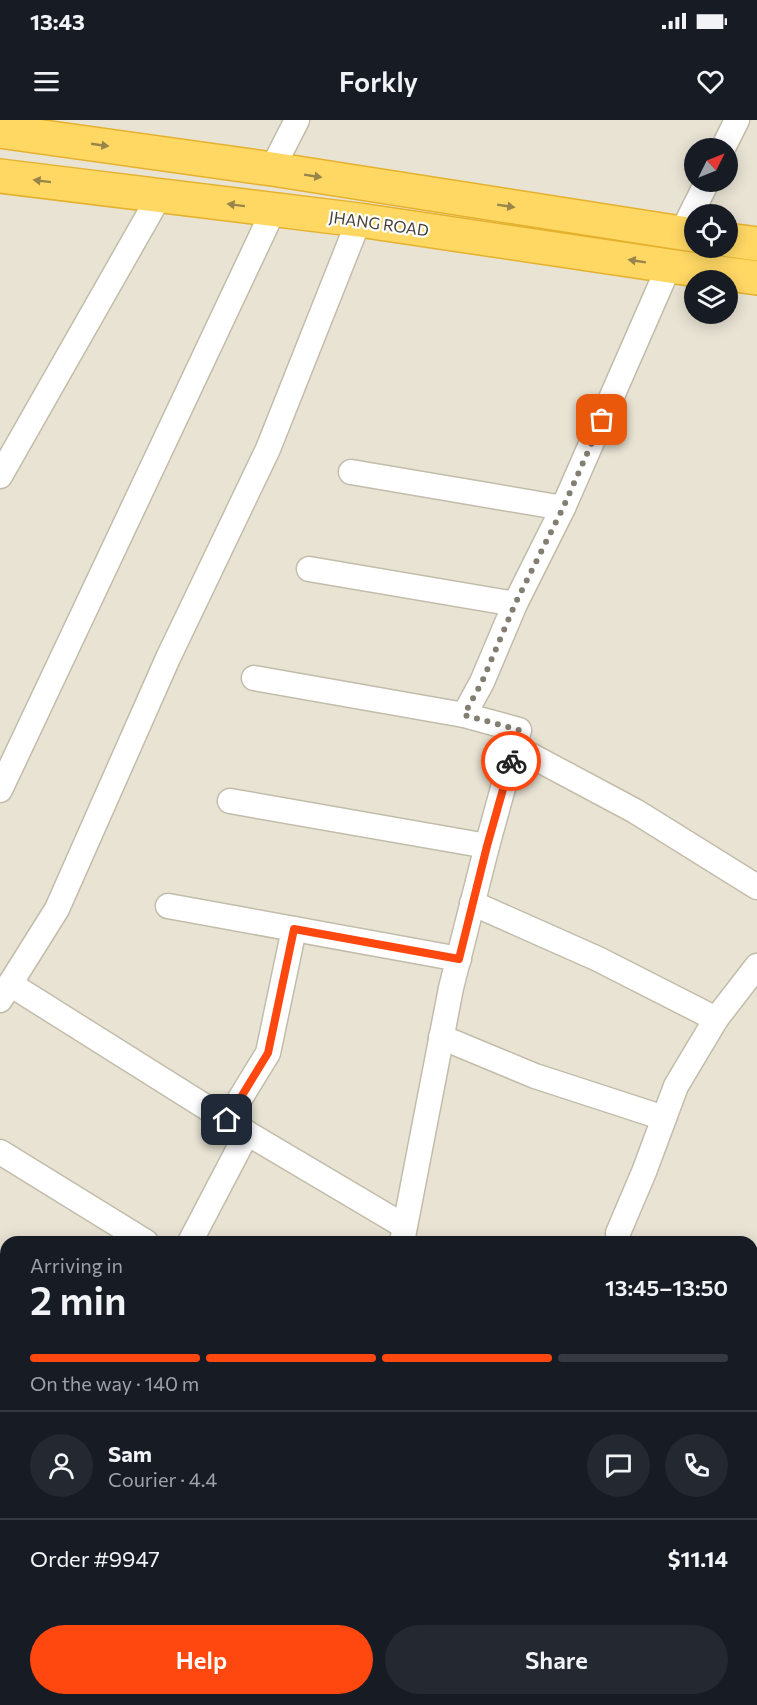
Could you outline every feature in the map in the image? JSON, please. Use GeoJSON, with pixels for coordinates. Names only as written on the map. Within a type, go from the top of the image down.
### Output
{"type":"FeatureCollection","features":[{"type":"Feature","properties":{"kind":"highway"},"geometry":{"type":"LineString","coordinates":[[0,131],[684,233]]}},
{"type":"Feature","properties":{"kind":"highway","name":"JHANG ROAD"},"geometry":{"type":"LineString","coordinates":[[0,176],[359,220],[757,278]]}},
{"type":"Feature","properties":{"kind":"highway"},"geometry":{"type":"LineString","coordinates":[[738,241],[757,244]]}},
{"type":"Feature","properties":{"kind":"street"},"geometry":{"type":"LineString","coordinates":[[272,170],[297,120]]}},
{"type":"Feature","properties":{"kind":"street"},"geometry":{"type":"LineString","coordinates":[[728,138],[737,120]]}},
{"type":"Feature","properties":{"kind":"street"},"geometry":{"type":"LineString","coordinates":[[0,476],[160,195]]}},
{"type":"Feature","properties":{"kind":"street"},"geometry":{"type":"LineString","coordinates":[[0,790],[274,209]]}},
{"type":"Feature","properties":{"kind":"street"},"geometry":{"type":"LineString","coordinates":[[254,678],[464,715],[519,730],[459,959],[441,1038],[403,1234],[7,981],[57,909],[168,658],[268,450],[359,220]]}},
{"type":"Feature","properties":{"kind":"street"},"geometry":{"type":"LineString","coordinates":[[464,715],[482,682],[515,604],[563,508],[669,266]]}},
{"type":"Feature","properties":{"kind":"street"},"geometry":{"type":"LineString","coordinates":[[351,472],[563,508]]}},
{"type":"Feature","properties":{"kind":"street"},"geometry":{"type":"LineString","coordinates":[[309,569],[515,604]]}},
{"type":"Feature","properties":{"kind":"street"},"geometry":{"type":"LineString","coordinates":[[515,747],[635,811],[757,886]]}},
{"type":"Feature","properties":{"kind":"street"},"geometry":{"type":"LineString","coordinates":[[230,801],[487,846]]}},
{"type":"Feature","properties":{"kind":"street"},"geometry":{"type":"LineString","coordinates":[[472,903],[598,959],[716,1019]]}},
{"type":"Feature","properties":{"kind":"street"},"geometry":{"type":"LineString","coordinates":[[168,906],[459,959]]}},
{"type":"Feature","properties":{"kind":"street"},"geometry":{"type":"LineString","coordinates":[[227,1120],[268,1053],[294,929]]}},
{"type":"Feature","properties":{"kind":"street"},"geometry":{"type":"LineString","coordinates":[[618,1233],[676,1086],[716,1019],[757,966]]}},
{"type":"Feature","properties":{"kind":"street"},"geometry":{"type":"LineString","coordinates":[[441,1038],[535,1076],[664,1118]]}},
{"type":"Feature","properties":{"kind":"street"},"geometry":{"type":"LineString","coordinates":[[193,1236],[247,1133]]}},
{"type":"Feature","properties":{"kind":"street"},"geometry":{"type":"LineString","coordinates":[[0,1152],[136,1236]]}},
{"type":"Feature","properties":{"kind":"shaded area"},"geometry":{"type":"Polygon","coordinates":[[[0,120],[757,120],[757,1236],[0,1236],[0,120]]]}},
{"type":"Feature","properties":{"kind":"way so far"},"geometry":{"type":"LineString","coordinates":[[511,761],[519,730],[464,715],[482,682],[515,604],[563,508],[602,420]]}},
{"type":"Feature","properties":{"kind":"route"},"geometry":{"type":"LineString","coordinates":[[227,1120],[268,1053],[294,929],[459,959],[511,761]]}}]}
